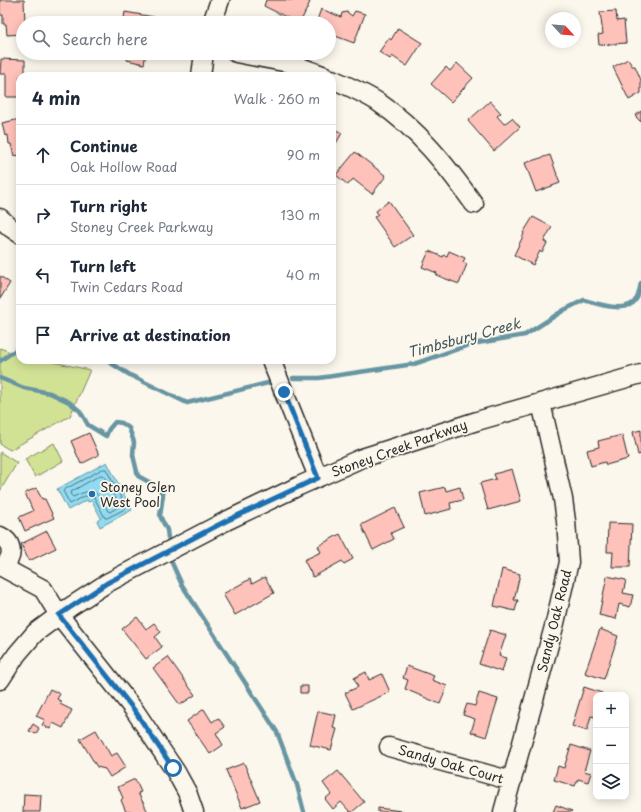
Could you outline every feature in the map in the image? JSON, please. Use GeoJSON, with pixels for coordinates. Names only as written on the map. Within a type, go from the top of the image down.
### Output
{"type":"FeatureCollection","features":[{"type":"Feature","properties":{"kind":"street"},"geometry":{"type":"LineString","coordinates":[[214,16],[220,0]]}},
{"type":"Feature","properties":{"kind":"street"},"geometry":{"type":"LineString","coordinates":[[202,72],[203,60]]}},
{"type":"Feature","properties":{"kind":"street"},"geometry":{"type":"LineString","coordinates":[[273,60],[289,63],[314,72]]}},
{"type":"Feature","properties":{"kind":"street"},"geometry":{"type":"LineString","coordinates":[[336,81],[357,90],[378,102],[402,119],[423,139],[450,171],[474,204]]}},
{"type":"Feature","properties":{"kind":"street"},"geometry":{"type":"LineString","coordinates":[[0,218],[16,231]]}},
{"type":"Feature","properties":{"kind":"street"},"geometry":{"type":"LineString","coordinates":[[273,364],[318,478]]}},
{"type":"Feature","properties":{"kind":"street","name":"Stoney Creek Parkway"},"geometry":{"type":"LineString","coordinates":[[0,680],[17,654],[35,633],[59,615],[107,583],[226,521],[362,458],[477,421],[641,374]]}},
{"type":"Feature","properties":{"kind":"street","name":"Sandy Oak Road"},"geometry":{"type":"LineString","coordinates":[[503,812],[555,623],[569,562],[563,499],[541,403]]}},
{"type":"Feature","properties":{"kind":"street"},"geometry":{"type":"LineString","coordinates":[[0,536],[9,543],[12,554],[10,559],[1,568],[43,589],[59,615],[135,711],[176,772],[187,792],[194,812]]}},
{"type":"Feature","properties":{"kind":"street","name":"Sandy Oak Court"},"geometry":{"type":"LineString","coordinates":[[389,747],[512,781]]}},
{"type":"Feature","properties":{"kind":"green space"},"geometry":{"type":"Polygon","coordinates":[[[0,348],[16,354],[16,364],[62,364],[90,370],[70,416],[10,450],[0,444],[0,348]]]}},
{"type":"Feature","properties":{"kind":"green space"},"geometry":{"type":"Polygon","coordinates":[[[54,443],[63,461],[35,477],[25,459],[54,443]]]}},
{"type":"Feature","properties":{"kind":"green space"},"geometry":{"type":"Polygon","coordinates":[[[0,452],[17,463],[0,491],[0,452]]]}},
{"type":"Feature","properties":{"kind":"water","name":"Stoney Glen West Pool"},"geometry":{"type":"Polygon","coordinates":[[[107,462],[132,510],[100,527],[97,521],[101,518],[92,501],[88,502],[87,500],[68,510],[57,489],[107,462]]]}},
{"type":"Feature","properties":{"kind":"building"},"geometry":{"type":"Polygon","coordinates":[[[0,0],[24,0],[25,16],[16,16],[16,34],[7,35],[6,24],[3,24],[3,15],[0,15],[0,0]]]}},
{"type":"Feature","properties":{"kind":"building"},"geometry":{"type":"Polygon","coordinates":[[[266,0],[306,0],[310,2],[303,16],[284,16],[264,6],[266,0]]]}},
{"type":"Feature","properties":{"kind":"building"},"geometry":{"type":"Polygon","coordinates":[[[321,9],[341,17],[342,13],[347,12],[352,16],[355,11],[365,14],[354,43],[336,36],[336,16],[318,16],[321,9]]]}},
{"type":"Feature","properties":{"kind":"building"},"geometry":{"type":"Polygon","coordinates":[[[616,11],[617,21],[624,20],[626,43],[599,45],[598,35],[603,34],[600,12],[616,11]]]}},
{"type":"Feature","properties":{"kind":"building"},"geometry":{"type":"Polygon","coordinates":[[[125,12],[148,16],[124,16],[125,12]]]}},
{"type":"Feature","properties":{"kind":"building"},"geometry":{"type":"Polygon","coordinates":[[[398,28],[422,43],[407,66],[392,56],[390,59],[379,52],[389,38],[391,40],[398,28]]]}},
{"type":"Feature","properties":{"kind":"building"},"geometry":{"type":"Polygon","coordinates":[[[1,59],[25,60],[25,72],[16,72],[16,97],[6,97],[6,74],[0,74],[1,59]]]}},
{"type":"Feature","properties":{"kind":"building"},"geometry":{"type":"Polygon","coordinates":[[[628,59],[632,66],[635,66],[641,80],[641,93],[629,100],[613,67],[628,59]]]}},
{"type":"Feature","properties":{"kind":"building"},"geometry":{"type":"Polygon","coordinates":[[[127,60],[145,60],[144,64],[127,60]]]}},
{"type":"Feature","properties":{"kind":"building"},"geometry":{"type":"Polygon","coordinates":[[[457,63],[473,78],[451,102],[431,84],[446,67],[450,71],[457,63]]]}},
{"type":"Feature","properties":{"kind":"building"},"geometry":{"type":"Polygon","coordinates":[[[490,101],[501,113],[497,116],[504,124],[512,118],[520,127],[494,151],[468,121],[490,101]]]}},
{"type":"Feature","properties":{"kind":"building"},"geometry":{"type":"Polygon","coordinates":[[[641,111],[641,122],[635,116],[641,111]]]}},
{"type":"Feature","properties":{"kind":"building"},"geometry":{"type":"Polygon","coordinates":[[[16,120],[16,156],[14,156],[11,144],[9,144],[8,135],[5,136],[2,123],[16,120]]]}},
{"type":"Feature","properties":{"kind":"building"},"geometry":{"type":"Polygon","coordinates":[[[336,130],[342,133],[336,143],[336,130]]]}},
{"type":"Feature","properties":{"kind":"building"},"geometry":{"type":"Polygon","coordinates":[[[355,152],[386,176],[372,194],[353,179],[348,185],[336,175],[355,152]]]}},
{"type":"Feature","properties":{"kind":"building"},"geometry":{"type":"Polygon","coordinates":[[[550,155],[560,183],[536,192],[525,163],[550,155]]]}},
{"type":"Feature","properties":{"kind":"building"},"geometry":{"type":"Polygon","coordinates":[[[389,201],[413,235],[395,247],[374,217],[378,214],[376,211],[389,201]]]}},
{"type":"Feature","properties":{"kind":"building"},"geometry":{"type":"Polygon","coordinates":[[[533,217],[552,227],[544,241],[547,243],[542,253],[540,251],[533,265],[514,255],[524,234],[523,233],[533,217]]]}},
{"type":"Feature","properties":{"kind":"building"},"geometry":{"type":"Polygon","coordinates":[[[429,251],[443,257],[444,255],[447,256],[449,251],[465,258],[463,262],[467,264],[459,284],[436,275],[437,273],[422,267],[429,251]]]}},
{"type":"Feature","properties":{"kind":"building"},"geometry":{"type":"Polygon","coordinates":[[[0,276],[10,283],[0,299],[0,276]]]}},
{"type":"Feature","properties":{"kind":"building"},"geometry":{"type":"Polygon","coordinates":[[[641,430],[641,454],[638,455],[633,432],[641,430]]]}},
{"type":"Feature","properties":{"kind":"building"},"geometry":{"type":"Polygon","coordinates":[[[89,433],[99,455],[81,464],[71,441],[89,433]]]}},
{"type":"Feature","properties":{"kind":"building"},"geometry":{"type":"Polygon","coordinates":[[[622,435],[628,459],[606,465],[605,462],[591,466],[587,450],[599,447],[598,441],[622,435]]]}},
{"type":"Feature","properties":{"kind":"building"},"geometry":{"type":"Polygon","coordinates":[[[512,469],[521,501],[488,510],[480,483],[496,479],[494,474],[512,469]]]}},
{"type":"Feature","properties":{"kind":"building"},"geometry":{"type":"Polygon","coordinates":[[[445,487],[446,491],[460,487],[463,500],[450,503],[451,509],[425,516],[420,493],[445,487]]]}},
{"type":"Feature","properties":{"kind":"building"},"geometry":{"type":"Polygon","coordinates":[[[36,488],[42,499],[45,499],[54,518],[25,531],[19,517],[33,511],[25,493],[36,488]]]}},
{"type":"Feature","properties":{"kind":"building"},"geometry":{"type":"Polygon","coordinates":[[[395,508],[404,527],[391,533],[394,539],[373,550],[361,525],[395,508]]]}},
{"type":"Feature","properties":{"kind":"building"},"geometry":{"type":"Polygon","coordinates":[[[608,523],[632,524],[630,567],[612,567],[613,552],[607,552],[608,523]]]}},
{"type":"Feature","properties":{"kind":"building"},"geometry":{"type":"Polygon","coordinates":[[[47,531],[56,548],[29,561],[21,544],[47,531]]]}},
{"type":"Feature","properties":{"kind":"building"},"geometry":{"type":"Polygon","coordinates":[[[340,534],[353,559],[344,564],[342,561],[313,577],[304,560],[321,552],[318,546],[340,534]]]}},
{"type":"Feature","properties":{"kind":"building"},"geometry":{"type":"Polygon","coordinates":[[[502,569],[520,574],[514,600],[518,600],[515,611],[494,606],[502,569]]]}},
{"type":"Feature","properties":{"kind":"building"},"geometry":{"type":"Polygon","coordinates":[[[607,576],[626,580],[623,593],[633,595],[630,607],[619,604],[616,619],[599,615],[607,576]]]}},
{"type":"Feature","properties":{"kind":"building"},"geometry":{"type":"Polygon","coordinates":[[[265,577],[274,593],[235,615],[223,594],[250,579],[252,584],[265,577]]]}},
{"type":"Feature","properties":{"kind":"building"},"geometry":{"type":"Polygon","coordinates":[[[137,617],[146,629],[154,623],[161,632],[155,637],[162,647],[146,659],[122,629],[137,617]]]}},
{"type":"Feature","properties":{"kind":"building"},"geometry":{"type":"Polygon","coordinates":[[[600,629],[618,636],[604,679],[585,673],[600,629]]]}},
{"type":"Feature","properties":{"kind":"building"},"geometry":{"type":"Polygon","coordinates":[[[490,630],[506,635],[499,656],[506,658],[502,672],[479,664],[490,630]]]}},
{"type":"Feature","properties":{"kind":"building"},"geometry":{"type":"Polygon","coordinates":[[[168,657],[195,695],[180,705],[153,668],[168,657]]]}},
{"type":"Feature","properties":{"kind":"building"},"geometry":{"type":"Polygon","coordinates":[[[407,666],[434,676],[432,680],[447,686],[440,704],[405,689],[408,680],[403,678],[407,666]]]}},
{"type":"Feature","properties":{"kind":"building"},"geometry":{"type":"Polygon","coordinates":[[[366,672],[369,680],[382,674],[390,692],[353,709],[345,693],[358,687],[354,678],[366,672]]]}},
{"type":"Feature","properties":{"kind":"building"},"geometry":{"type":"Polygon","coordinates":[[[300,686],[308,686],[308,693],[300,693],[300,686]]]}},
{"type":"Feature","properties":{"kind":"building"},"geometry":{"type":"Polygon","coordinates":[[[584,687],[599,692],[593,692],[593,716],[591,716],[587,731],[572,726],[584,687]]]}},
{"type":"Feature","properties":{"kind":"building"},"geometry":{"type":"Polygon","coordinates":[[[50,689],[60,694],[57,699],[62,702],[60,704],[72,710],[63,728],[53,723],[50,729],[42,725],[45,720],[36,716],[50,689]]]}},
{"type":"Feature","properties":{"kind":"building"},"geometry":{"type":"Polygon","coordinates":[[[479,693],[498,699],[486,737],[471,732],[475,719],[463,715],[467,704],[475,706],[479,693]]]}},
{"type":"Feature","properties":{"kind":"building"},"geometry":{"type":"Polygon","coordinates":[[[204,709],[212,722],[218,718],[225,727],[216,733],[223,745],[210,754],[187,721],[204,709]]]}},
{"type":"Feature","properties":{"kind":"building"},"geometry":{"type":"Polygon","coordinates":[[[318,711],[336,715],[333,728],[337,729],[331,750],[310,745],[318,711]]]}},
{"type":"Feature","properties":{"kind":"building"},"geometry":{"type":"Polygon","coordinates":[[[33,724],[39,728],[36,734],[29,731],[33,724]]]}},
{"type":"Feature","properties":{"kind":"building"},"geometry":{"type":"Polygon","coordinates":[[[96,730],[111,756],[117,753],[126,767],[110,777],[105,769],[97,767],[80,739],[96,730]]]}},
{"type":"Feature","properties":{"kind":"building"},"geometry":{"type":"Polygon","coordinates":[[[571,745],[590,751],[584,771],[591,773],[588,782],[578,779],[575,786],[554,780],[558,766],[564,768],[571,745]]]}},
{"type":"Feature","properties":{"kind":"building"},"geometry":{"type":"Polygon","coordinates":[[[244,763],[260,801],[242,808],[226,770],[244,763]]]}},
{"type":"Feature","properties":{"kind":"building"},"geometry":{"type":"Polygon","coordinates":[[[338,771],[364,802],[352,812],[350,812],[341,802],[333,809],[325,799],[331,794],[323,783],[338,771]]]}},
{"type":"Feature","properties":{"kind":"building"},"geometry":{"type":"Polygon","coordinates":[[[135,779],[141,792],[138,793],[148,812],[126,812],[121,800],[123,798],[118,787],[135,779]]]}},
{"type":"Feature","properties":{"kind":"building"},"geometry":{"type":"Polygon","coordinates":[[[24,794],[41,795],[40,812],[23,812],[24,794]]]}},
{"type":"Feature","properties":{"kind":"building"},"geometry":{"type":"Polygon","coordinates":[[[556,805],[572,811],[553,812],[556,805]]]}},
{"type":"Feature","properties":{"kind":"building"},"geometry":{"type":"Polygon","coordinates":[[[378,808],[409,812],[378,812],[378,808]]]}},
{"type":"Feature","properties":{"kind":"waterway","name":"Timbsbury Creek"},"geometry":{"type":"LineString","coordinates":[[293,378],[319,378],[414,364],[472,344],[525,335],[564,310],[584,300],[612,307],[627,306],[633,303],[637,298],[641,283]]}},
{"type":"Feature","properties":{"kind":"waterway","name":"Timbsbury Creek"},"geometry":{"type":"LineString","coordinates":[[0,361],[16,350]]}},
{"type":"Feature","properties":{"kind":"waterway","name":"Timbsbury Creek"},"geometry":{"type":"LineString","coordinates":[[112,364],[130,375],[187,403],[268,383]]}},
{"type":"Feature","properties":{"kind":"waterway"},"geometry":{"type":"LineString","coordinates":[[0,378],[24,388],[50,393],[69,402],[80,411],[88,425],[106,436],[109,429],[115,422],[122,423],[129,428],[134,442],[133,455],[138,476],[158,487],[163,495],[160,516],[167,530],[168,538]]}},
{"type":"Feature","properties":{"kind":"waterway"},"geometry":{"type":"LineString","coordinates":[[172,563],[182,585],[277,732],[297,785],[304,812]]}},
{"type":"Feature","properties":{"kind":"place","name":"Stoney Glen West Pool"},"geometry":{"type":"Point","coordinates":[92,494]}},
{"type":"Feature","properties":{"kind":"route"},"geometry":{"type":"LineString","coordinates":[[173,768],[135,711],[59,615],[107,583],[226,521],[318,478],[284,392]]}}]}
